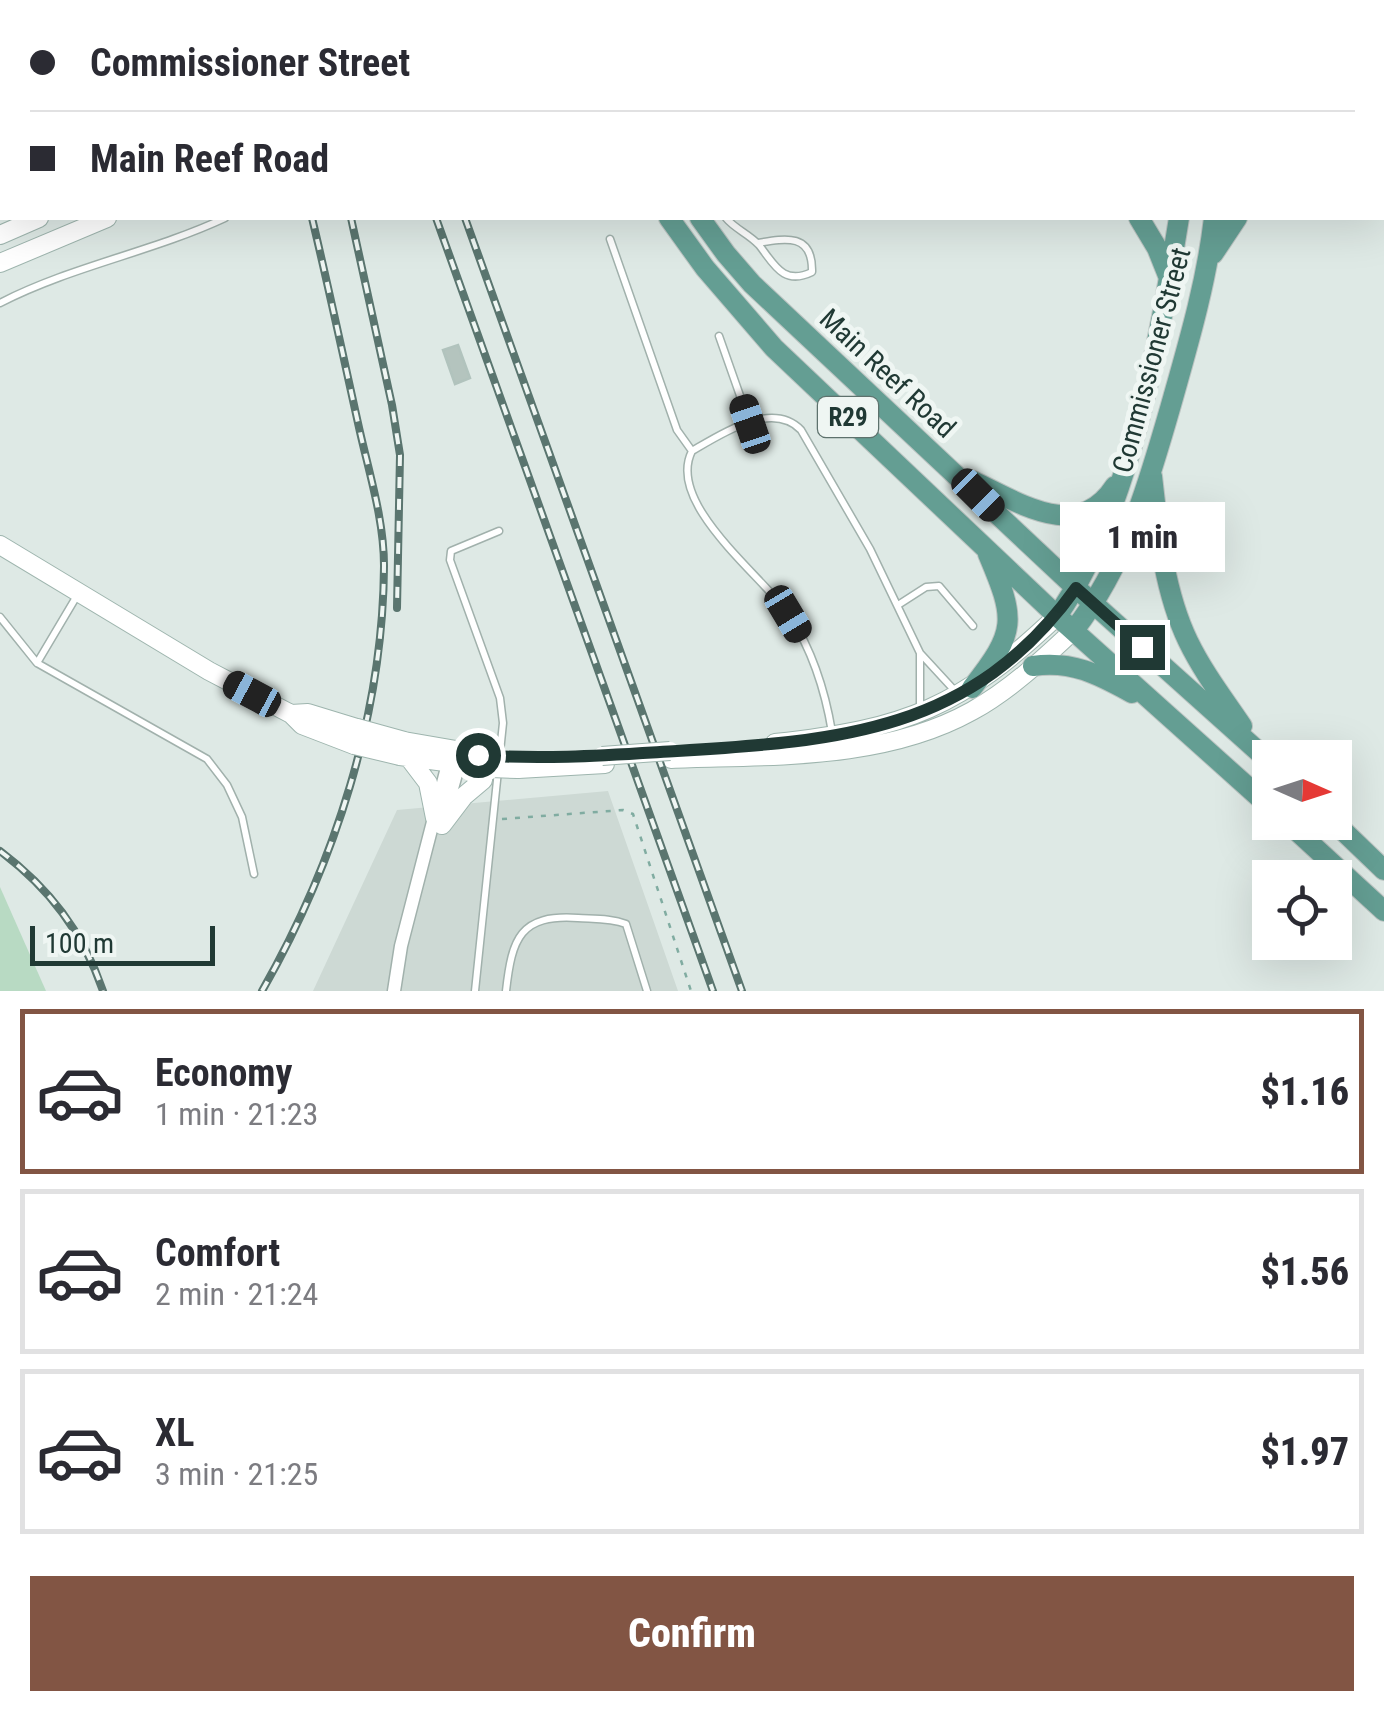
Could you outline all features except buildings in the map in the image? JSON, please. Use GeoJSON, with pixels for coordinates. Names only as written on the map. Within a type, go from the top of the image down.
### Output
{"type":"FeatureCollection","features":[{"type":"Feature","properties":{"kind":"main road"},"geometry":{"type":"LineString","coordinates":[[0,235],[34,220]]}},
{"type":"Feature","properties":{"kind":"main road"},"geometry":{"type":"LineString","coordinates":[[0,263],[102,220]]}},
{"type":"Feature","properties":{"kind":"main road","name":"R29"},"geometry":{"type":"LineString","coordinates":[[670,220],[705,268],[774,348],[1057,616],[1252,791]]}},
{"type":"Feature","properties":{"kind":"main road","name":"Main Reef Road"},"geometry":{"type":"LineString","coordinates":[[702,220],[752,284],[1076,588],[1252,745]]}},
{"type":"Feature","properties":{"kind":"main road"},"geometry":{"type":"LineString","coordinates":[[1140,220],[1157,248],[1169,280]]}},
{"type":"Feature","properties":{"kind":"main road","name":"Commissioner Street"},"geometry":{"type":"LineString","coordinates":[[834,744],[920,714],[966,692],[1003,666],[1057,616],[1076,588],[1099,542],[1122,475],[1180,220]]}},
{"type":"Feature","properties":{"kind":"main road","name":"Commissioner Street"},"geometry":{"type":"LineString","coordinates":[[0,545],[209,671],[290,714],[302,725],[404,752],[500,767],[892,740],[956,719],[992,698],[1074,630],[1095,604],[1118,560],[1151,474],[1208,262],[1214,220]]}},
{"type":"Feature","properties":{"kind":"main road"},"geometry":{"type":"LineString","coordinates":[[1208,262],[1235,220]]}},
{"type":"Feature","properties":{"kind":"main road"},"geometry":{"type":"LineString","coordinates":[[1151,474],[1169,585],[1186,636],[1208,678],[1253,740]]}},
{"type":"Feature","properties":{"kind":"main road"},"geometry":{"type":"LineString","coordinates":[[957,475],[1033,509],[1068,516],[1093,511],[1105,501],[1122,475]]}},
{"type":"Feature","properties":{"kind":"main road"},"geometry":{"type":"LineString","coordinates":[[966,692],[998,654],[1009,622],[1003,590],[984,545]]}},
{"type":"Feature","properties":{"kind":"main road"},"geometry":{"type":"LineString","coordinates":[[1033,666],[1078,666],[1160,708]]}},
{"type":"Feature","properties":{"kind":"main road"},"geometry":{"type":"LineString","coordinates":[[404,752],[428,783],[438,821],[500,767]]}},
{"type":"Feature","properties":{"kind":"main road"},"geometry":{"type":"LineString","coordinates":[[1352,839],[1384,870]]}},
{"type":"Feature","properties":{"kind":"main road"},"geometry":{"type":"LineString","coordinates":[[1307,840],[1384,910]]}},
{"type":"Feature","properties":{"kind":"street"},"geometry":{"type":"LineString","coordinates":[[394,991],[424,861],[455,759]]}},
{"type":"Feature","properties":{"kind":"lane"},"geometry":{"type":"LineString","coordinates":[[0,303],[95,263],[220,220]]}},
{"type":"Feature","properties":{"kind":"lane"},"geometry":{"type":"LineString","coordinates":[[728,220],[758,244],[778,272],[788,276],[812,272],[812,256],[804,244],[790,239],[758,244]]}},
{"type":"Feature","properties":{"kind":"lane"},"geometry":{"type":"LineString","coordinates":[[610,238],[677,430],[692,451],[687,472],[703,515],[721,540],[773,594],[799,631],[820,676],[834,744]]}},
{"type":"Feature","properties":{"kind":"lane"},"geometry":{"type":"LineString","coordinates":[[719,336],[750,424]]}},
{"type":"Feature","properties":{"kind":"lane"},"geometry":{"type":"LineString","coordinates":[[692,451],[767,417],[782,417],[801,430],[898,604],[920,653],[920,714]]}},
{"type":"Feature","properties":{"kind":"lane"},"geometry":{"type":"LineString","coordinates":[[474,991],[503,723],[500,698],[450,560],[451,551],[498,531]]}},
{"type":"Feature","properties":{"kind":"lane"},"geometry":{"type":"LineString","coordinates":[[898,604],[926,587],[939,586],[973,626]]}},
{"type":"Feature","properties":{"kind":"lane"},"geometry":{"type":"LineString","coordinates":[[37,662],[79,593]]}},
{"type":"Feature","properties":{"kind":"lane"},"geometry":{"type":"LineString","coordinates":[[0,617],[37,662],[207,759],[228,785],[242,816],[254,874]]}},
{"type":"Feature","properties":{"kind":"lane"},"geometry":{"type":"LineString","coordinates":[[920,653],[966,692]]}},
{"type":"Feature","properties":{"kind":"lane"},"geometry":{"type":"LineString","coordinates":[[506,991],[514,949],[525,929],[542,918],[556,916],[626,924],[647,991]]}},
{"type":"Feature","properties":{"kind":"path"},"geometry":{"type":"LineString","coordinates":[[492,820],[623,810],[632,814],[691,991]]}},
{"type":"Feature","properties":{"kind":"shaded area"},"geometry":{"type":"Polygon","coordinates":[[[608,791],[678,991],[313,991],[397,810],[608,791]]]}},
{"type":"Feature","properties":{"kind":"green space"},"geometry":{"type":"Polygon","coordinates":[[[0,887],[46,991],[0,991],[0,887]]]}},
{"type":"Feature","properties":{"kind":"railway"},"geometry":{"type":"LineString","coordinates":[[262,991],[312,891],[350,786],[375,677],[381,622],[384,566],[379,515],[312,220]]}},
{"type":"Feature","properties":{"kind":"railway"},"geometry":{"type":"LineString","coordinates":[[351,220],[400,455],[397,608]]}},
{"type":"Feature","properties":{"kind":"railway"},"geometry":{"type":"LineString","coordinates":[[437,220],[713,991]]}},
{"type":"Feature","properties":{"kind":"railway"},"geometry":{"type":"LineString","coordinates":[[466,220],[742,991]]}},
{"type":"Feature","properties":{"kind":"railway"},"geometry":{"type":"LineString","coordinates":[[0,851],[34,880],[62,913],[85,949],[103,991]]}},
{"type":"Feature","properties":{"kind":"route"},"geometry":{"type":"LineString","coordinates":[[478,755],[533,760],[698,750],[833,736],[880,727],[940,706],[988,677],[1057,616],[1076,588],[1142,647]]}}]}
